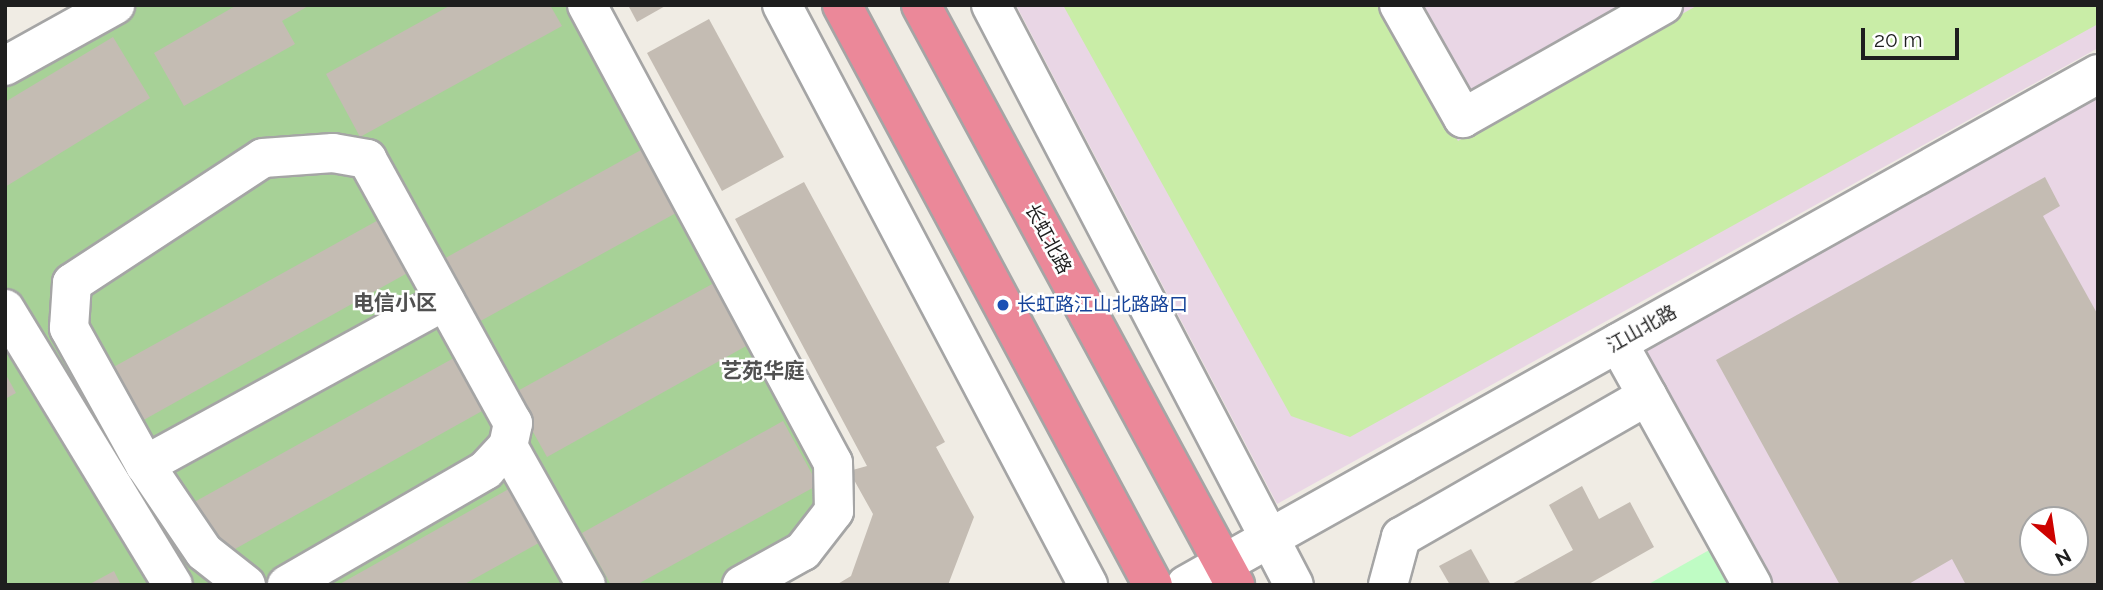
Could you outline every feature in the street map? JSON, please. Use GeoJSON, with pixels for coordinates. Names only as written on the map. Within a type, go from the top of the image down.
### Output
{"type":"FeatureCollection","features":[{"type":"Feature","properties":{"kind":"highway"},"geometry":{"type":"LineString","coordinates":[[842,5],[1153,585]]}},
{"type":"Feature","properties":{"kind":"highway","name":"长虹北路"},"geometry":{"type":"LineString","coordinates":[[921,5],[1229,574]]}},
{"type":"Feature","properties":{"kind":"street"},"geometry":{"type":"LineString","coordinates":[[5,66],[115,5]]}},
{"type":"Feature","properties":{"kind":"street"},"geometry":{"type":"LineString","coordinates":[[587,5],[833,463],[834,512],[803,551],[742,585]]}},
{"type":"Feature","properties":{"kind":"street"},"geometry":{"type":"LineString","coordinates":[[782,5],[1088,585]]}},
{"type":"Feature","properties":{"kind":"street"},"geometry":{"type":"LineString","coordinates":[[991,5],[1294,585]]}},
{"type":"Feature","properties":{"kind":"street"},"geometry":{"type":"LineString","coordinates":[[1399,5],[1463,118],[1663,5]]}},
{"type":"Feature","properties":{"kind":"street","name":"江山北路"},"geometry":{"type":"LineString","coordinates":[[1186,585],[1229,574],[1268,538],[2098,74]]}},
{"type":"Feature","properties":{"kind":"street"},"geometry":{"type":"LineString","coordinates":[[246,585],[204,552],[145,464],[69,328],[72,283],[263,158],[333,153],[368,159],[513,423],[508,446],[486,470],[288,585]]}},
{"type":"Feature","properties":{"kind":"street"},"geometry":{"type":"LineString","coordinates":[[145,464],[445,301]]}},
{"type":"Feature","properties":{"kind":"street"},"geometry":{"type":"LineString","coordinates":[[5,309],[173,585]]}},
{"type":"Feature","properties":{"kind":"street"},"geometry":{"type":"LineString","coordinates":[[1618,342],[1752,585]]}},
{"type":"Feature","properties":{"kind":"street"},"geometry":{"type":"LineString","coordinates":[[1388,585],[1401,537],[1647,396]]}},
{"type":"Feature","properties":{"kind":"street"},"geometry":{"type":"LineString","coordinates":[[508,446],[586,585]]}},
{"type":"Feature","properties":{"kind":"shaded area"},"geometry":{"type":"Polygon","coordinates":[[[1016,5],[2098,5],[2098,48],[1277,504],[1016,5]]]}},
{"type":"Feature","properties":{"kind":"shaded area"},"geometry":{"type":"Polygon","coordinates":[[[2098,74],[2098,585],[1771,585],[1632,335],[2098,74]]]}},
{"type":"Feature","properties":{"kind":"green space"},"geometry":{"type":"Polygon","coordinates":[[[115,5],[587,5],[833,463],[834,511],[742,585],[5,585],[5,66],[115,5]]]}},
{"type":"Feature","properties":{"kind":"green space"},"geometry":{"type":"Polygon","coordinates":[[[1063,5],[1377,5],[1458,141],[1698,5],[2098,5],[2098,24],[1350,437],[1291,416],[1063,5]]]}},
{"type":"Feature","properties":{"kind":"green space"},"geometry":{"type":"Polygon","coordinates":[[[1727,540],[1752,585],[1647,585],[1727,540]]]}},
{"type":"Feature","properties":{"kind":"building"},"geometry":{"type":"Polygon","coordinates":[[[237,5],[310,5],[282,21],[295,44],[184,106],[154,53],[237,5]]]}},
{"type":"Feature","properties":{"kind":"building"},"geometry":{"type":"Polygon","coordinates":[[[451,5],[550,5],[562,26],[360,137],[326,74],[451,5]]]}},
{"type":"Feature","properties":{"kind":"building"},"geometry":{"type":"Polygon","coordinates":[[[628,5],[667,5],[637,22],[628,5]]]}},
{"type":"Feature","properties":{"kind":"building"},"geometry":{"type":"Polygon","coordinates":[[[709,19],[784,157],[722,191],[647,53],[709,19]]]}},
{"type":"Feature","properties":{"kind":"building"},"geometry":{"type":"Polygon","coordinates":[[[113,37],[150,98],[5,187],[5,102],[113,37]]]}},
{"type":"Feature","properties":{"kind":"building"},"geometry":{"type":"Polygon","coordinates":[[[641,150],[676,213],[475,324],[440,261],[641,150]]]}},
{"type":"Feature","properties":{"kind":"building"},"geometry":{"type":"Polygon","coordinates":[[[2045,177],[2060,206],[2043,216],[2098,315],[2098,585],[1966,585],[1952,559],[1907,585],[1840,585],[1716,360],[2045,177]]]}},
{"type":"Feature","properties":{"kind":"building"},"geometry":{"type":"Polygon","coordinates":[[[804,182],[945,442],[936,447],[974,517],[948,585],[836,585],[851,576],[873,514],[849,471],[867,466],[735,219],[804,182]]]}},
{"type":"Feature","properties":{"kind":"building"},"geometry":{"type":"Polygon","coordinates":[[[382,218],[411,271],[140,422],[110,369],[382,218]]]}},
{"type":"Feature","properties":{"kind":"building"},"geometry":{"type":"Polygon","coordinates":[[[714,283],[748,345],[547,457],[512,394],[714,283]]]}},
{"type":"Feature","properties":{"kind":"building"},"geometry":{"type":"Polygon","coordinates":[[[461,354],[491,406],[219,558],[189,505],[461,354]]]}},
{"type":"Feature","properties":{"kind":"building"},"geometry":{"type":"Polygon","coordinates":[[[5,373],[16,393],[5,399],[5,373]]]}},
{"type":"Feature","properties":{"kind":"building"},"geometry":{"type":"Polygon","coordinates":[[[783,421],[818,485],[636,585],[611,585],[582,533],[783,421]]]}},
{"type":"Feature","properties":{"kind":"building"},"geometry":{"type":"Polygon","coordinates":[[[516,485],[546,539],[463,585],[338,585],[516,485]]]}},
{"type":"Feature","properties":{"kind":"building"},"geometry":{"type":"Polygon","coordinates":[[[1582,486],[1599,519],[1630,502],[1654,547],[1587,585],[1510,585],[1573,550],[1549,505],[1582,486]]]}},
{"type":"Feature","properties":{"kind":"building"},"geometry":{"type":"Polygon","coordinates":[[[1471,549],[1491,585],[1450,585],[1439,566],[1471,549]]]}},
{"type":"Feature","properties":{"kind":"building"},"geometry":{"type":"Polygon","coordinates":[[[114,571],[121,585],[88,585],[114,571]]]}},
{"type":"Feature","properties":{"kind":"place","name":"长虹路江山北路路口"},"geometry":{"type":"Point","coordinates":[1003,305]}},
{"type":"Feature","properties":{"kind":"district","name":"电信小区"},"geometry":{"type":"Point","coordinates":[395,303]}},
{"type":"Feature","properties":{"kind":"district","name":"艺苑华庭"},"geometry":{"type":"Point","coordinates":[763,371]}}]}
